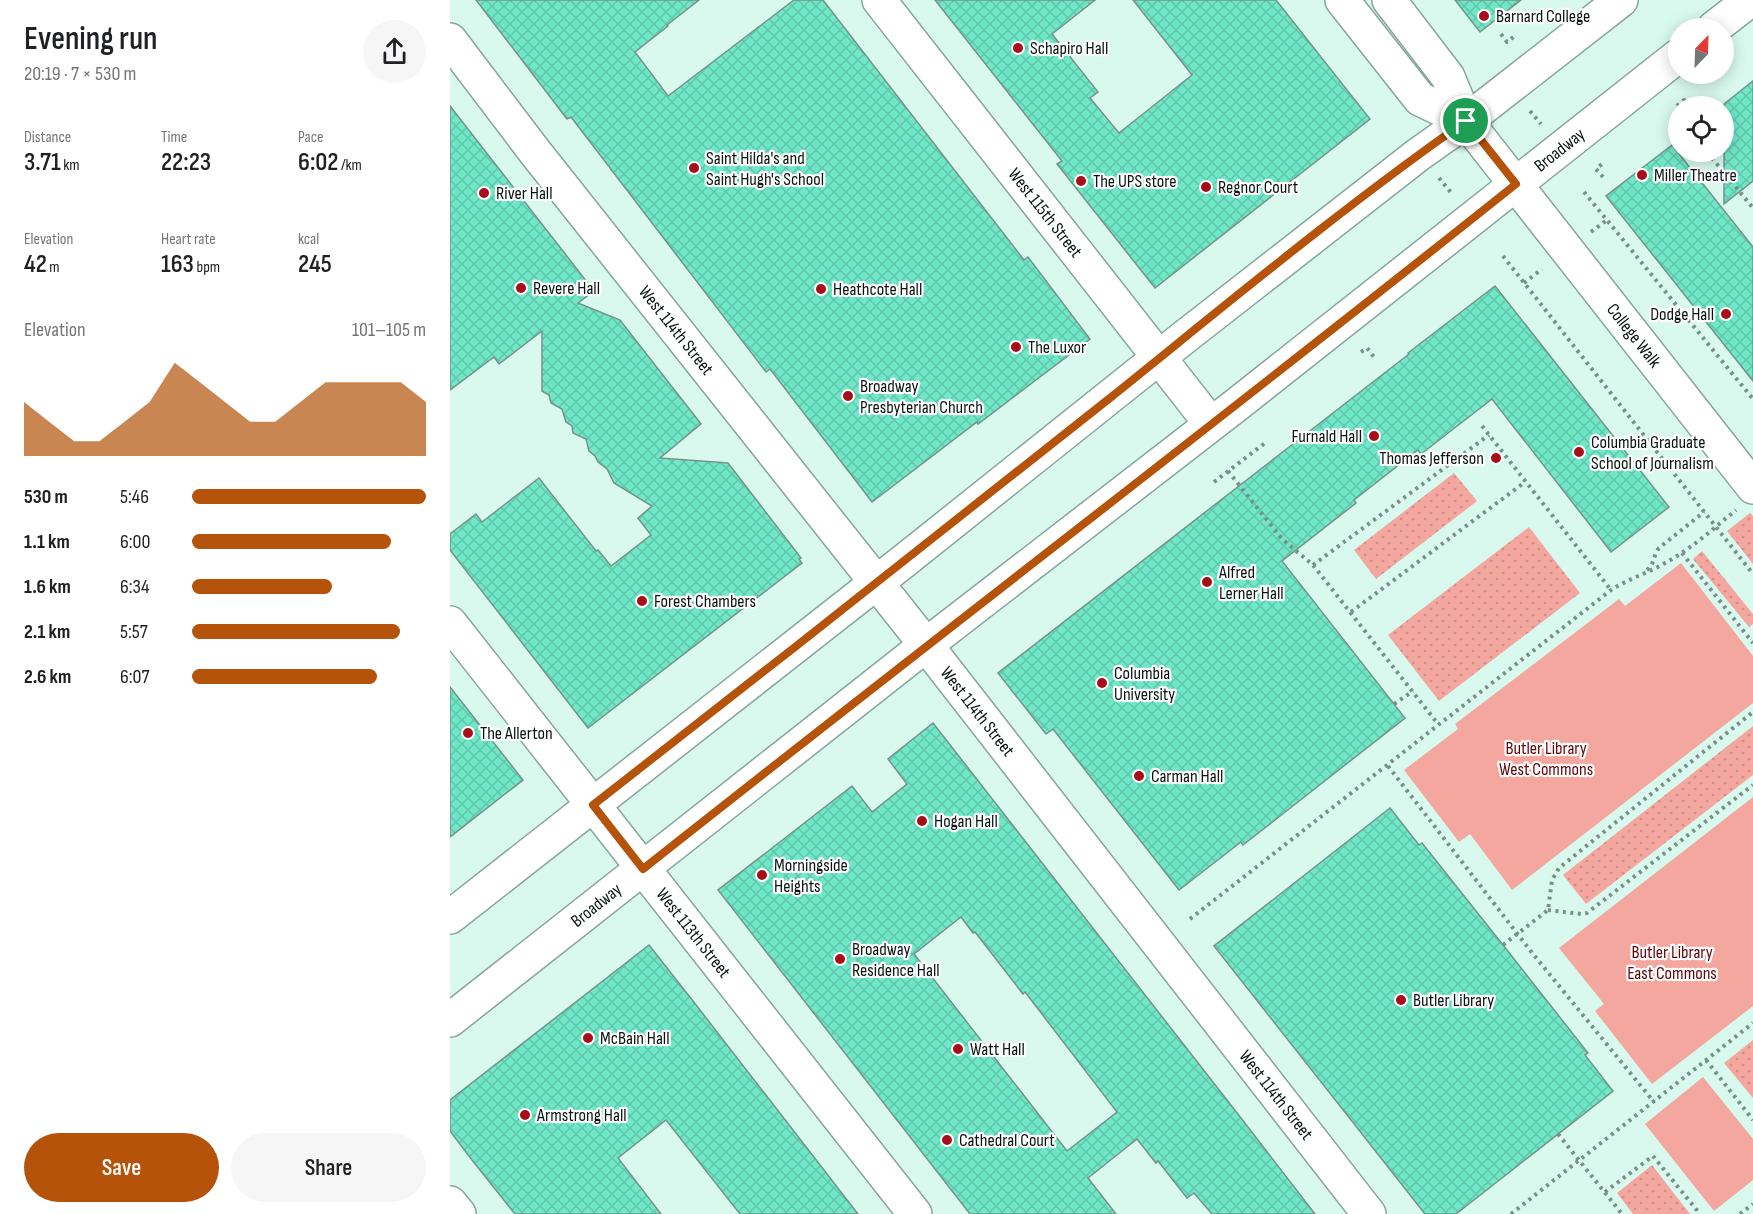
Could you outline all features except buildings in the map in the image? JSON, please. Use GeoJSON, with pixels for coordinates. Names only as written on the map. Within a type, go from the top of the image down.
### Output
{"type":"FeatureCollection","features":[{"type":"Feature","properties":{"kind":"street","name":"West 115th Street"},"geometry":{"type":"LineString","coordinates":[[879,0],[1211,424]]}},
{"type":"Feature","properties":{"kind":"street"},"geometry":{"type":"LineString","coordinates":[[1342,0],[1420,99],[1466,121]]}},
{"type":"Feature","properties":{"kind":"street"},"geometry":{"type":"LineString","coordinates":[[1389,0],[1448,77],[1466,121]]}},
{"type":"Feature","properties":{"kind":"street"},"geometry":{"type":"LineString","coordinates":[[450,917],[1419,154],[1466,121],[1621,0]]}},
{"type":"Feature","properties":{"kind":"street"},"geometry":{"type":"LineString","coordinates":[[1727,18],[1750,0]]}},
{"type":"Feature","properties":{"kind":"street","name":"West 114th Street"},"geometry":{"type":"LineString","coordinates":[[450,40],[535,152],[877,582],[1369,1214]]}},
{"type":"Feature","properties":{"kind":"street","name":"Broadway"},"geometry":{"type":"LineString","coordinates":[[450,1020],[1668,64]]}},
{"type":"Feature","properties":{"kind":"street","name":"College Walk"},"geometry":{"type":"LineString","coordinates":[[1466,121],[1516,184],[1748,496]]}},
{"type":"Feature","properties":{"kind":"street","name":"West 113th Street"},"geometry":{"type":"LineString","coordinates":[[450,623],[915,1214]]}},
{"type":"Feature","properties":{"kind":"street"},"geometry":{"type":"LineString","coordinates":[[450,1203],[459,1214]]}},
{"type":"Feature","properties":{"kind":"path"},"geometry":{"type":"LineString","coordinates":[[1501,34],[1507,42],[1516,35]]}},
{"type":"Feature","properties":{"kind":"path"},"geometry":{"type":"LineString","coordinates":[[1526,105],[1545,130]]}},
{"type":"Feature","properties":{"kind":"path"},"geometry":{"type":"LineString","coordinates":[[1715,162],[1753,208]]}},
{"type":"Feature","properties":{"kind":"path"},"geometry":{"type":"LineString","coordinates":[[1603,177],[1596,169],[1604,163]]}},
{"type":"Feature","properties":{"kind":"path"},"geometry":{"type":"LineString","coordinates":[[1437,175],[1456,199]]}},
{"type":"Feature","properties":{"kind":"path"},"geometry":{"type":"LineString","coordinates":[[1584,192],[1753,399]]}},
{"type":"Feature","properties":{"kind":"path"},"geometry":{"type":"LineString","coordinates":[[1503,256],[1753,574]]}},
{"type":"Feature","properties":{"kind":"path"},"geometry":{"type":"LineString","coordinates":[[1361,352],[1367,348],[1374,357]]}},
{"type":"Feature","properties":{"kind":"path"},"geometry":{"type":"LineString","coordinates":[[1482,426],[1611,590]]}},
{"type":"Feature","properties":{"kind":"path"},"geometry":{"type":"LineString","coordinates":[[1313,565],[1489,435]]}},
{"type":"Feature","properties":{"kind":"path"},"geometry":{"type":"LineString","coordinates":[[1214,482],[1265,443]]}},
{"type":"Feature","properties":{"kind":"path"},"geometry":{"type":"LineString","coordinates":[[1228,471],[1282,539],[1313,565],[1438,724]]}},
{"type":"Feature","properties":{"kind":"path"},"geometry":{"type":"LineString","coordinates":[[1351,612],[1525,482]]}},
{"type":"Feature","properties":{"kind":"path"},"geometry":{"type":"LineString","coordinates":[[1190,919],[1611,590],[1682,553],[1716,527],[1748,496]]}},
{"type":"Feature","properties":{"kind":"path"},"geometry":{"type":"LineString","coordinates":[[1643,574],[1652,566],[1659,548],[1704,512]]}},
{"type":"Feature","properties":{"kind":"path"},"geometry":{"type":"LineString","coordinates":[[1682,553],[1753,643]]}},
{"type":"Feature","properties":{"kind":"path"},"geometry":{"type":"LineString","coordinates":[[1394,704],[1413,691]]}},
{"type":"Feature","properties":{"kind":"path"},"geometry":{"type":"LineString","coordinates":[[1503,945],[1548,910],[1552,880],[1559,868],[1753,712]]}},
{"type":"Feature","properties":{"kind":"path"},"geometry":{"type":"LineString","coordinates":[[1388,766],[1518,934],[1654,1102]]}},
{"type":"Feature","properties":{"kind":"path"},"geometry":{"type":"LineString","coordinates":[[1548,910],[1587,913],[1753,786]]}},
{"type":"Feature","properties":{"kind":"path"},"geometry":{"type":"LineString","coordinates":[[1511,1214],[1753,1023]]}},
{"type":"Feature","properties":{"kind":"path"},"geometry":{"type":"LineString","coordinates":[[1706,1060],[1753,1120]]}},
{"type":"Feature","properties":{"kind":"path"},"geometry":{"type":"LineString","coordinates":[[1558,1134],[1622,1214]]}},
{"type":"Feature","properties":{"kind":"path"},"geometry":{"type":"LineString","coordinates":[[1605,1192],[1653,1156],[1700,1214]]}},
{"type":"Feature","properties":{"kind":"path"},"geometry":{"type":"LineString","coordinates":[[1740,1214],[1753,1204]]}},
{"type":"Feature","properties":{"kind":"green space"},"geometry":{"type":"Polygon","coordinates":[[[1454,473],[1477,501],[1376,579],[1354,550],[1454,473]]]}},
{"type":"Feature","properties":{"kind":"green space"},"geometry":{"type":"Polygon","coordinates":[[[1750,513],[1753,516],[1753,564],[1727,531],[1750,513]]]}},
{"type":"Feature","properties":{"kind":"green space"},"geometry":{"type":"Polygon","coordinates":[[[1529,527],[1580,593],[1439,701],[1388,635],[1529,527]]]}},
{"type":"Feature","properties":{"kind":"green space"},"geometry":{"type":"Polygon","coordinates":[[[1702,551],[1753,614],[1753,624],[1749,627],[1693,559],[1702,551]]]}},
{"type":"Feature","properties":{"kind":"green space","name":"Butler Library West Commons"},"geometry":{"type":"Polygon","coordinates":[[[1681,563],[1753,656],[1753,703],[1512,890],[1470,834],[1459,842],[1404,770],[1458,729],[1455,724],[1619,599],[1625,606],[1681,563]]]}},
{"type":"Feature","properties":{"kind":"green space"},"geometry":{"type":"Polygon","coordinates":[[[1753,726],[1753,775],[1586,904],[1563,875],[1753,726]]]}},
{"type":"Feature","properties":{"kind":"green space","name":"Butler Library East Commons"},"geometry":{"type":"Polygon","coordinates":[[[1753,797],[1753,1006],[1652,1084],[1595,1011],[1604,1004],[1559,948],[1753,797]]]}},
{"type":"Feature","properties":{"kind":"green space"},"geometry":{"type":"Polygon","coordinates":[[[1753,1040],[1753,1098],[1724,1063],[1753,1040]]]}},
{"type":"Feature","properties":{"kind":"green space"},"geometry":{"type":"Polygon","coordinates":[[[1703,1077],[1753,1139],[1753,1180],[1714,1211],[1645,1124],[1703,1077]]]}},
{"type":"Feature","properties":{"kind":"green space"},"geometry":{"type":"Polygon","coordinates":[[[1652,1165],[1690,1214],[1633,1214],[1617,1193],[1652,1165]]]}},
{"type":"Feature","properties":{"kind":"place","name":"Barnard College"},"geometry":{"type":"Point","coordinates":[1484,16]}},
{"type":"Feature","properties":{"kind":"place","name":"Schapiro Hall"},"geometry":{"type":"Point","coordinates":[1018,48]}},
{"type":"Feature","properties":{"kind":"place","name":"Saint Hilda's and Saint Hugh's School"},"geometry":{"type":"Point","coordinates":[694,168]}},
{"type":"Feature","properties":{"kind":"place","name":"Miller Theatre"},"geometry":{"type":"Point","coordinates":[1642,175]}},
{"type":"Feature","properties":{"kind":"place","name":"The UPS store"},"geometry":{"type":"Point","coordinates":[1081,181]}},
{"type":"Feature","properties":{"kind":"place","name":"Regnor Court"},"geometry":{"type":"Point","coordinates":[1206,187]}},
{"type":"Feature","properties":{"kind":"place","name":"River Hall"},"geometry":{"type":"Point","coordinates":[484,193]}},
{"type":"Feature","properties":{"kind":"place","name":"Revere Hall"},"geometry":{"type":"Point","coordinates":[521,288]}},
{"type":"Feature","properties":{"kind":"place","name":"Heathcote Hall"},"geometry":{"type":"Point","coordinates":[821,289]}},
{"type":"Feature","properties":{"kind":"place","name":"Dodge Hall"},"geometry":{"type":"Point","coordinates":[1726,314]}},
{"type":"Feature","properties":{"kind":"place","name":"The Luxor"},"geometry":{"type":"Point","coordinates":[1016,347]}},
{"type":"Feature","properties":{"kind":"place","name":"Broadway Presbyterian Church"},"geometry":{"type":"Point","coordinates":[848,396]}},
{"type":"Feature","properties":{"kind":"place","name":"Furnald Hall"},"geometry":{"type":"Point","coordinates":[1374,436]}},
{"type":"Feature","properties":{"kind":"place","name":"Columbia Graduate School of Journalism"},"geometry":{"type":"Point","coordinates":[1579,452]}},
{"type":"Feature","properties":{"kind":"place","name":"Thomas Jefferson"},"geometry":{"type":"Point","coordinates":[1496,458]}},
{"type":"Feature","properties":{"kind":"place","name":"Alfred Lerner Hall"},"geometry":{"type":"Point","coordinates":[1207,582]}},
{"type":"Feature","properties":{"kind":"place","name":"Forest Chambers"},"geometry":{"type":"Point","coordinates":[642,601]}},
{"type":"Feature","properties":{"kind":"place","name":"Columbia University"},"geometry":{"type":"Point","coordinates":[1102,683]}},
{"type":"Feature","properties":{"kind":"place","name":"The Allerton"},"geometry":{"type":"Point","coordinates":[468,733]}},
{"type":"Feature","properties":{"kind":"place","name":"Carman Hall"},"geometry":{"type":"Point","coordinates":[1139,776]}},
{"type":"Feature","properties":{"kind":"place","name":"Hogan Hall"},"geometry":{"type":"Point","coordinates":[922,821]}},
{"type":"Feature","properties":{"kind":"place","name":"Morningside Heights"},"geometry":{"type":"Point","coordinates":[762,875]}},
{"type":"Feature","properties":{"kind":"place","name":"Broadway Residence Hall"},"geometry":{"type":"Point","coordinates":[840,959]}},
{"type":"Feature","properties":{"kind":"place","name":"Butler Library"},"geometry":{"type":"Point","coordinates":[1401,1000]}},
{"type":"Feature","properties":{"kind":"place","name":"McBain Hall"},"geometry":{"type":"Point","coordinates":[588,1038]}},
{"type":"Feature","properties":{"kind":"place","name":"Watt Hall"},"geometry":{"type":"Point","coordinates":[958,1049]}},
{"type":"Feature","properties":{"kind":"place","name":"Armstrong Hall"},"geometry":{"type":"Point","coordinates":[525,1115]}},
{"type":"Feature","properties":{"kind":"place","name":"Cathedral Court"},"geometry":{"type":"Point","coordinates":[947,1140]}},
{"type":"Feature","properties":{"kind":"route"},"geometry":{"type":"LineString","coordinates":[[1466,121],[1516,184],[643,869],[593,805],[853,602],[1182,339],[1419,154],[1466,121]]}}]}
